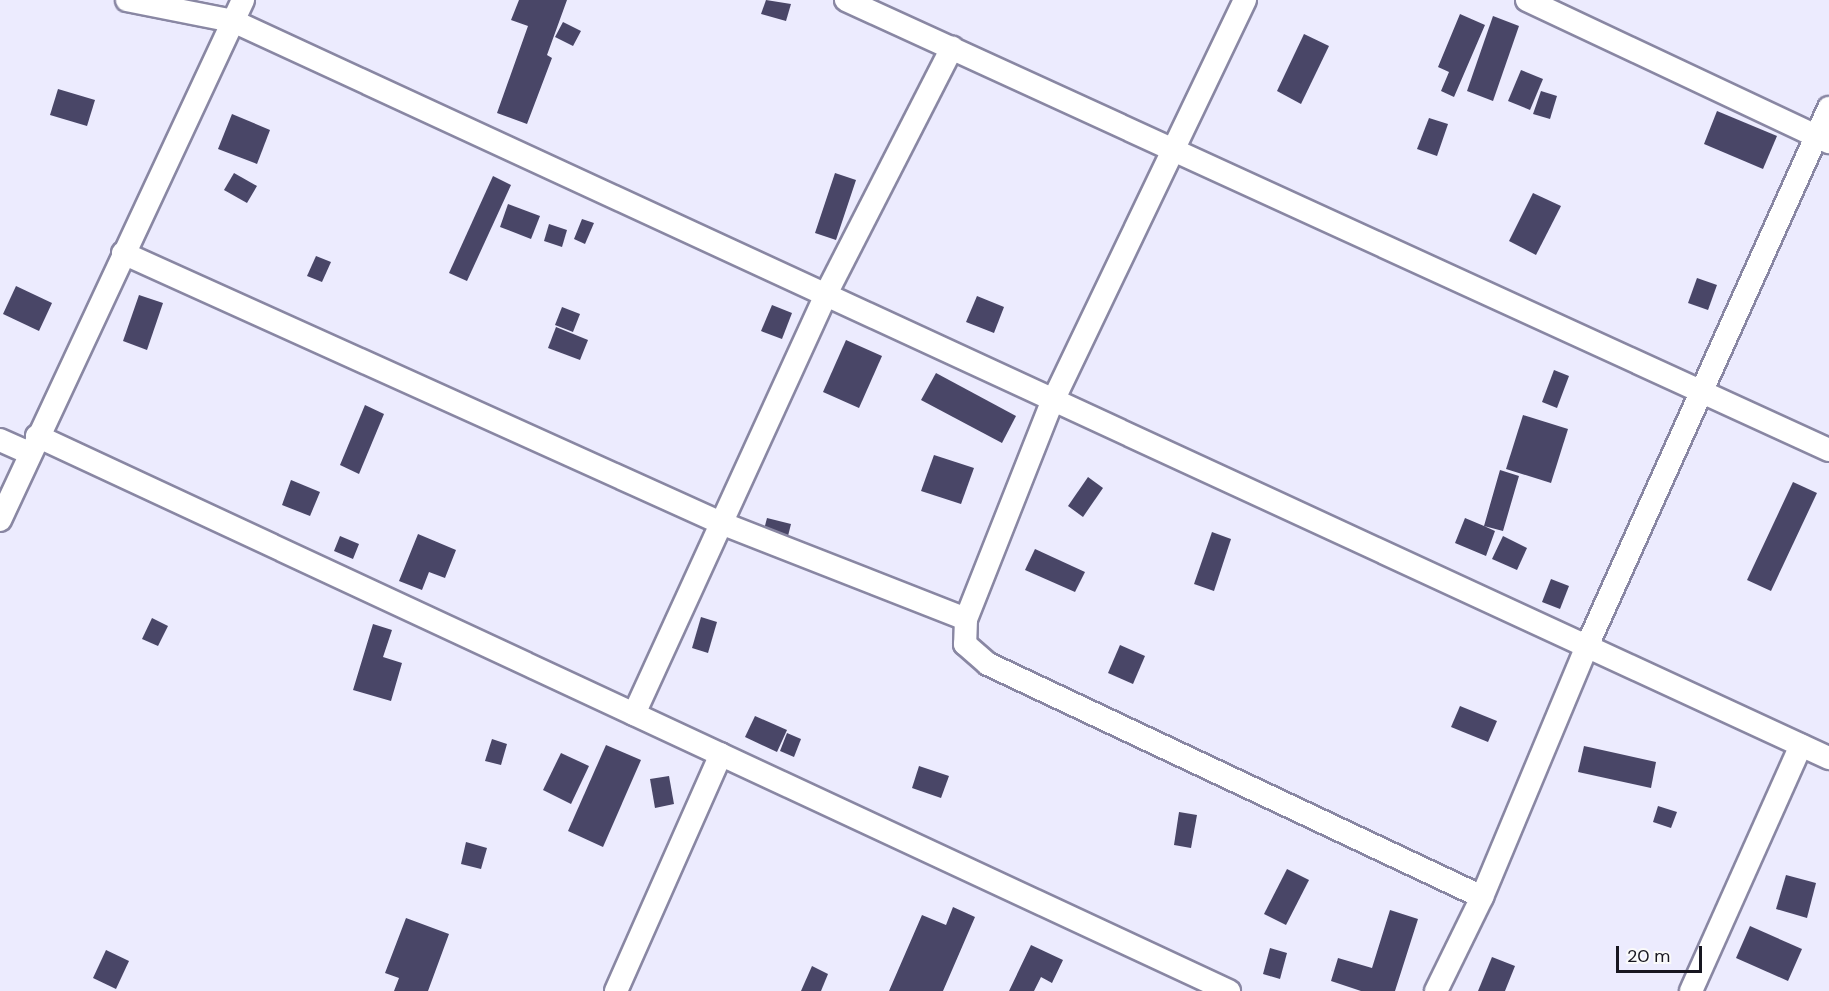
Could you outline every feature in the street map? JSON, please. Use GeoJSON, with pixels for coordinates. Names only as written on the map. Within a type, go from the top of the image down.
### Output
{"type":"FeatureCollection","features":[{"type":"Feature","properties":{"kind":"street"},"geometry":{"type":"LineString","coordinates":[[127,0],[233,21],[1052,402],[1829,758]]}},
{"type":"Feature","properties":{"kind":"street"},"geometry":{"type":"LineString","coordinates":[[0,520],[33,444],[243,0]]}},
{"type":"Feature","properties":{"kind":"street"},"geometry":{"type":"LineString","coordinates":[[846,0],[1829,450]]}},
{"type":"Feature","properties":{"kind":"street"},"geometry":{"type":"LineString","coordinates":[[1245,0],[1052,402],[966,620],[965,644],[988,664],[1482,897]]}},
{"type":"Feature","properties":{"kind":"street"},"geometry":{"type":"LineString","coordinates":[[1527,0],[1823,139]]}},
{"type":"Feature","properties":{"kind":"street"},"geometry":{"type":"LineString","coordinates":[[634,714],[825,296],[952,48]]}},
{"type":"Feature","properties":{"kind":"street"},"geometry":{"type":"LineString","coordinates":[[1436,991],[1482,897],[1587,646],[1700,390],[1823,139],[1829,108]]}},
{"type":"Feature","properties":{"kind":"street"},"geometry":{"type":"LineString","coordinates":[[123,253],[721,523],[966,620]]}},
{"type":"Feature","properties":{"kind":"street"},"geometry":{"type":"LineString","coordinates":[[0,440],[33,444],[634,714],[1229,991]]}},
{"type":"Feature","properties":{"kind":"street"},"geometry":{"type":"LineString","coordinates":[[1691,991],[1801,745]]}},
{"type":"Feature","properties":{"kind":"street"},"geometry":{"type":"LineString","coordinates":[[616,991],[721,754]]}},
{"type":"Feature","properties":{"kind":"building"},"geometry":{"type":"Polygon","coordinates":[[[519,0],[567,0],[547,55],[552,58],[527,124],[497,113],[528,26],[511,20],[519,0]]]}},
{"type":"Feature","properties":{"kind":"building"},"geometry":{"type":"Polygon","coordinates":[[[766,0],[791,4],[786,21],[761,14],[766,0]]]}},
{"type":"Feature","properties":{"kind":"building"},"geometry":{"type":"Polygon","coordinates":[[[1460,14],[1485,25],[1454,97],[1441,91],[1449,72],[1438,67],[1460,14]]]}},
{"type":"Feature","properties":{"kind":"building"},"geometry":{"type":"Polygon","coordinates":[[[1493,16],[1519,26],[1493,101],[1467,91],[1493,16]]]}},
{"type":"Feature","properties":{"kind":"building"},"geometry":{"type":"Polygon","coordinates":[[[563,22],[581,31],[573,46],[555,37],[563,22]]]}},
{"type":"Feature","properties":{"kind":"building"},"geometry":{"type":"Polygon","coordinates":[[[1304,34],[1329,46],[1301,104],[1277,91],[1304,34]]]}},
{"type":"Feature","properties":{"kind":"building"},"geometry":{"type":"Polygon","coordinates":[[[1521,70],[1543,79],[1530,110],[1508,101],[1521,70]]]}},
{"type":"Feature","properties":{"kind":"building"},"geometry":{"type":"Polygon","coordinates":[[[58,89],[95,100],[87,126],[50,115],[58,89]]]}},
{"type":"Feature","properties":{"kind":"building"},"geometry":{"type":"Polygon","coordinates":[[[1541,91],[1557,96],[1550,119],[1533,114],[1541,91]]]}},
{"type":"Feature","properties":{"kind":"building"},"geometry":{"type":"Polygon","coordinates":[[[1717,111],[1777,136],[1763,169],[1704,144],[1717,111]]]}},
{"type":"Feature","properties":{"kind":"building"},"geometry":{"type":"Polygon","coordinates":[[[232,114],[270,130],[257,164],[218,149],[232,114]]]}},
{"type":"Feature","properties":{"kind":"building"},"geometry":{"type":"Polygon","coordinates":[[[1429,118],[1448,124],[1437,156],[1417,149],[1429,118]]]}},
{"type":"Feature","properties":{"kind":"building"},"geometry":{"type":"Polygon","coordinates":[[[234,173],[257,186],[247,203],[224,190],[234,173]]]}},
{"type":"Feature","properties":{"kind":"building"},"geometry":{"type":"Polygon","coordinates":[[[835,173],[856,180],[836,240],[815,233],[835,173]]]}},
{"type":"Feature","properties":{"kind":"building"},"geometry":{"type":"Polygon","coordinates":[[[493,176],[511,185],[467,281],[449,273],[493,176]]]}},
{"type":"Feature","properties":{"kind":"building"},"geometry":{"type":"Polygon","coordinates":[[[1533,193],[1561,206],[1536,255],[1509,241],[1533,193]]]}},
{"type":"Feature","properties":{"kind":"building"},"geometry":{"type":"Polygon","coordinates":[[[508,204],[540,216],[531,239],[500,227],[508,204]]]}},
{"type":"Feature","properties":{"kind":"building"},"geometry":{"type":"Polygon","coordinates":[[[582,219],[594,223],[585,244],[574,239],[582,219]]]}},
{"type":"Feature","properties":{"kind":"building"},"geometry":{"type":"Polygon","coordinates":[[[549,224],[567,230],[562,247],[544,241],[549,224]]]}},
{"type":"Feature","properties":{"kind":"building"},"geometry":{"type":"Polygon","coordinates":[[[316,256],[331,262],[322,282],[307,276],[316,256]]]}},
{"type":"Feature","properties":{"kind":"building"},"geometry":{"type":"Polygon","coordinates":[[[1697,278],[1717,285],[1708,310],[1688,303],[1697,278]]]}},
{"type":"Feature","properties":{"kind":"building"},"geometry":{"type":"Polygon","coordinates":[[[16,286],[52,303],[39,331],[3,314],[16,286]]]}},
{"type":"Feature","properties":{"kind":"building"},"geometry":{"type":"Polygon","coordinates":[[[139,295],[163,303],[147,350],[123,341],[139,295]]]}},
{"type":"Feature","properties":{"kind":"building"},"geometry":{"type":"Polygon","coordinates":[[[977,296],[1004,307],[994,333],[966,322],[977,296]]]}},
{"type":"Feature","properties":{"kind":"building"},"geometry":{"type":"Polygon","coordinates":[[[772,305],[792,313],[782,339],[761,331],[772,305]]]}},
{"type":"Feature","properties":{"kind":"building"},"geometry":{"type":"Polygon","coordinates":[[[562,307],[580,314],[573,332],[555,325],[562,307]]]}},
{"type":"Feature","properties":{"kind":"building"},"geometry":{"type":"Polygon","coordinates":[[[556,327],[588,340],[580,360],[548,348],[556,327]]]}},
{"type":"Feature","properties":{"kind":"building"},"geometry":{"type":"Polygon","coordinates":[[[846,340],[882,356],[859,408],[823,392],[846,340]]]}},
{"type":"Feature","properties":{"kind":"building"},"geometry":{"type":"Polygon","coordinates":[[[1554,370],[1569,376],[1557,408],[1542,402],[1554,370]]]}},
{"type":"Feature","properties":{"kind":"building"},"geometry":{"type":"Polygon","coordinates":[[[936,373],[1016,416],[1002,443],[921,400],[936,373]]]}},
{"type":"Feature","properties":{"kind":"building"},"geometry":{"type":"Polygon","coordinates":[[[365,405],[384,414],[359,474],[340,465],[365,405]]]}},
{"type":"Feature","properties":{"kind":"building"},"geometry":{"type":"Polygon","coordinates":[[[1523,415],[1568,429],[1551,483],[1506,469],[1523,415]]]}},
{"type":"Feature","properties":{"kind":"building"},"geometry":{"type":"Polygon","coordinates":[[[934,455],[974,468],[961,504],[921,491],[934,455]]]}},
{"type":"Feature","properties":{"kind":"building"},"geometry":{"type":"Polygon","coordinates":[[[1500,470],[1519,476],[1503,531],[1484,526],[1500,470]]]}},
{"type":"Feature","properties":{"kind":"building"},"geometry":{"type":"Polygon","coordinates":[[[1088,477],[1103,488],[1083,517],[1068,506],[1088,477]]]}},
{"type":"Feature","properties":{"kind":"building"},"geometry":{"type":"Polygon","coordinates":[[[291,480],[320,492],[310,516],[282,505],[291,480]]]}},
{"type":"Feature","properties":{"kind":"building"},"geometry":{"type":"Polygon","coordinates":[[[1793,482],[1817,493],[1771,591],[1747,580],[1793,482]]]}},
{"type":"Feature","properties":{"kind":"building"},"geometry":{"type":"Polygon","coordinates":[[[767,518],[791,524],[786,544],[762,537],[767,518]]]}},
{"type":"Feature","properties":{"kind":"building"},"geometry":{"type":"Polygon","coordinates":[[[1465,518],[1495,531],[1486,556],[1455,543],[1465,518]]]}},
{"type":"Feature","properties":{"kind":"building"},"geometry":{"type":"Polygon","coordinates":[[[1212,532],[1231,539],[1214,591],[1194,584],[1212,532]]]}},
{"type":"Feature","properties":{"kind":"building"},"geometry":{"type":"Polygon","coordinates":[[[418,534],[456,550],[445,578],[429,572],[422,590],[399,581],[418,534]]]}},
{"type":"Feature","properties":{"kind":"building"},"geometry":{"type":"Polygon","coordinates":[[[340,536],[359,544],[353,559],[334,551],[340,536]]]}},
{"type":"Feature","properties":{"kind":"building"},"geometry":{"type":"Polygon","coordinates":[[[1503,536],[1527,548],[1517,570],[1492,559],[1503,536]]]}},
{"type":"Feature","properties":{"kind":"building"},"geometry":{"type":"Polygon","coordinates":[[[1035,549],[1085,572],[1075,592],[1025,570],[1035,549]]]}},
{"type":"Feature","properties":{"kind":"building"},"geometry":{"type":"Polygon","coordinates":[[[1551,579],[1569,586],[1560,609],[1542,602],[1551,579]]]}},
{"type":"Feature","properties":{"kind":"building"},"geometry":{"type":"Polygon","coordinates":[[[701,617],[717,622],[708,653],[692,648],[701,617]]]}},
{"type":"Feature","properties":{"kind":"building"},"geometry":{"type":"Polygon","coordinates":[[[152,618],[168,626],[158,646],[142,639],[152,618]]]}},
{"type":"Feature","properties":{"kind":"building"},"geometry":{"type":"Polygon","coordinates":[[[373,624],[392,630],[383,657],[402,663],[391,701],[353,690],[373,624]]]}},
{"type":"Feature","properties":{"kind":"building"},"geometry":{"type":"Polygon","coordinates":[[[1120,645],[1145,656],[1133,684],[1108,673],[1120,645]]]}},
{"type":"Feature","properties":{"kind":"building"},"geometry":{"type":"Polygon","coordinates":[[[1460,706],[1497,721],[1488,742],[1451,727],[1460,706]]]}},
{"type":"Feature","properties":{"kind":"building"},"geometry":{"type":"Polygon","coordinates":[[[755,716],[787,730],[777,752],[745,737],[755,716]]]}},
{"type":"Feature","properties":{"kind":"building"},"geometry":{"type":"Polygon","coordinates":[[[787,733],[801,739],[794,757],[780,751],[787,733]]]}},
{"type":"Feature","properties":{"kind":"building"},"geometry":{"type":"Polygon","coordinates":[[[492,739],[507,744],[501,765],[485,761],[492,739]]]}},
{"type":"Feature","properties":{"kind":"building"},"geometry":{"type":"Polygon","coordinates":[[[606,745],[641,760],[603,847],[568,831],[606,745]]]}},
{"type":"Feature","properties":{"kind":"building"},"geometry":{"type":"Polygon","coordinates":[[[1584,746],[1656,762],[1651,788],[1578,772],[1584,746]]]}},
{"type":"Feature","properties":{"kind":"building"},"geometry":{"type":"Polygon","coordinates":[[[561,753],[589,766],[571,804],[543,790],[561,753]]]}},
{"type":"Feature","properties":{"kind":"building"},"geometry":{"type":"Polygon","coordinates":[[[919,766],[949,776],[941,798],[912,788],[919,766]]]}},
{"type":"Feature","properties":{"kind":"building"},"geometry":{"type":"Polygon","coordinates":[[[669,776],[674,804],[655,808],[650,779],[669,776]]]}},
{"type":"Feature","properties":{"kind":"building"},"geometry":{"type":"Polygon","coordinates":[[[1658,806],[1677,812],[1671,828],[1653,822],[1658,806]]]}},
{"type":"Feature","properties":{"kind":"building"},"geometry":{"type":"Polygon","coordinates":[[[1179,812],[1197,815],[1191,848],[1174,845],[1179,812]]]}},
{"type":"Feature","properties":{"kind":"building"},"geometry":{"type":"Polygon","coordinates":[[[466,842],[487,848],[481,869],[461,864],[466,842]]]}},
{"type":"Feature","properties":{"kind":"building"},"geometry":{"type":"Polygon","coordinates":[[[1287,869],[1309,880],[1286,925],[1264,914],[1287,869]]]}},
{"type":"Feature","properties":{"kind":"building"},"geometry":{"type":"Polygon","coordinates":[[[1786,875],[1816,883],[1807,918],[1776,909],[1786,875]]]}},
{"type":"Feature","properties":{"kind":"building"},"geometry":{"type":"Polygon","coordinates":[[[953,907],[975,917],[943,991],[889,991],[922,915],[946,925],[953,907]]]}},
{"type":"Feature","properties":{"kind":"building"},"geometry":{"type":"Polygon","coordinates":[[[1390,910],[1418,919],[1395,991],[1361,991],[1331,981],[1338,958],[1372,968],[1390,910]]]}},
{"type":"Feature","properties":{"kind":"building"},"geometry":{"type":"Polygon","coordinates":[[[406,918],[449,934],[428,991],[394,991],[399,978],[385,973],[406,918]]]}},
{"type":"Feature","properties":{"kind":"building"},"geometry":{"type":"Polygon","coordinates":[[[1750,926],[1802,949],[1788,981],[1736,958],[1750,926]]]}},
{"type":"Feature","properties":{"kind":"building"},"geometry":{"type":"Polygon","coordinates":[[[1031,945],[1063,960],[1052,983],[1041,977],[1034,991],[1009,991],[1031,945]]]}},
{"type":"Feature","properties":{"kind":"building"},"geometry":{"type":"Polygon","coordinates":[[[1270,948],[1287,953],[1280,979],[1263,974],[1270,948]]]}},
{"type":"Feature","properties":{"kind":"building"},"geometry":{"type":"Polygon","coordinates":[[[106,950],[129,961],[116,989],[93,978],[106,950]]]}},
{"type":"Feature","properties":{"kind":"building"},"geometry":{"type":"Polygon","coordinates":[[[1492,957],[1515,966],[1505,991],[1478,991],[1492,957]]]}},
{"type":"Feature","properties":{"kind":"building"},"geometry":{"type":"Polygon","coordinates":[[[812,966],[828,974],[821,991],[801,991],[812,966]]]}}]}
